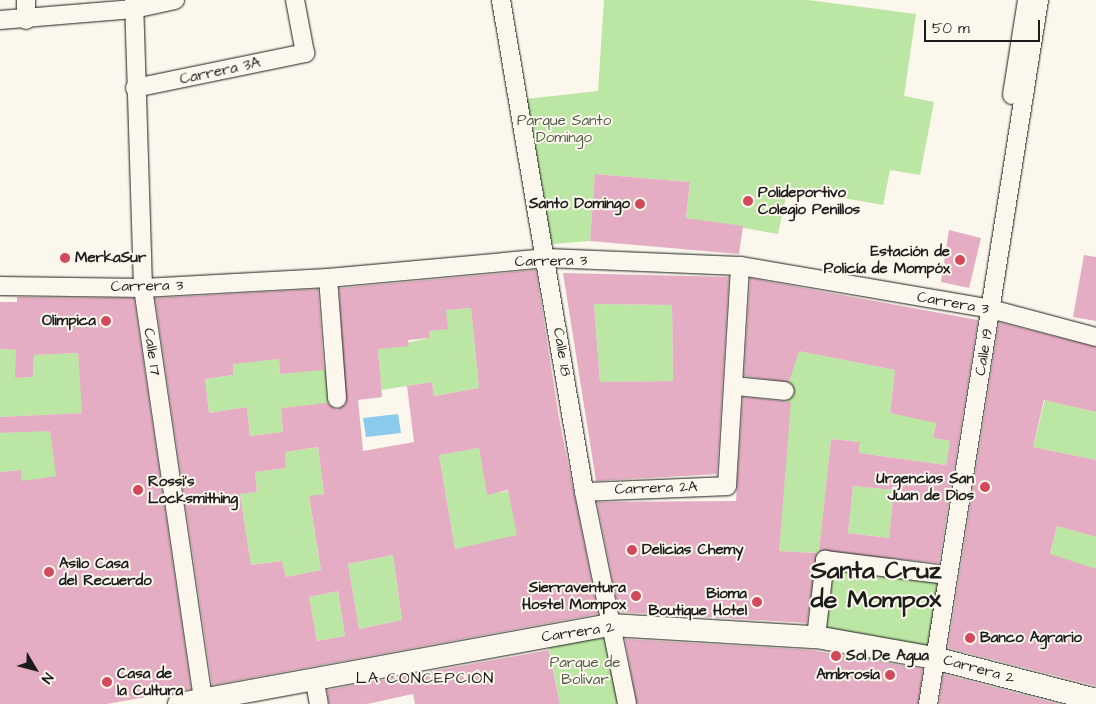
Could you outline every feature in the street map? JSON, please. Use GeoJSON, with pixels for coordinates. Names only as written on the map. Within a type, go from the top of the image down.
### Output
{"type":"FeatureCollection","features":[{"type":"Feature","properties":{"kind":"main road","name":"Carrera 2"},"geometry":{"type":"LineString","coordinates":[[179,704],[203,700],[317,693],[611,625],[816,637],[934,658],[1096,700]]}},
{"type":"Feature","properties":{"kind":"street"},"geometry":{"type":"LineString","coordinates":[[26,0],[26,20]]}},
{"type":"Feature","properties":{"kind":"street"},"geometry":{"type":"LineString","coordinates":[[0,20],[26,20],[175,0]]}},
{"type":"Feature","properties":{"kind":"street","name":"Carrera 3A"},"geometry":{"type":"LineString","coordinates":[[135,88],[305,53],[295,0]]}},
{"type":"Feature","properties":{"kind":"street","name":"Calle 18"},"geometry":{"type":"LineString","coordinates":[[501,0],[547,258],[584,492],[627,704]]}},
{"type":"Feature","properties":{"kind":"street","name":"Calle 19"},"geometry":{"type":"LineString","coordinates":[[928,704],[948,575],[1027,0]]}},
{"type":"Feature","properties":{"kind":"street","name":"Calle 19"},"geometry":{"type":"LineString","coordinates":[[985,309],[1040,0]]}},
{"type":"Feature","properties":{"kind":"street","name":"Calle 17"},"geometry":{"type":"LineString","coordinates":[[134,4],[135,88],[143,288],[203,700]]}},
{"type":"Feature","properties":{"kind":"street","name":"Carrera 3"},"geometry":{"type":"LineString","coordinates":[[0,286],[143,288],[328,278],[547,258],[740,266],[985,309],[1096,337]]}},
{"type":"Feature","properties":{"kind":"street"},"geometry":{"type":"LineString","coordinates":[[740,266],[735,386],[785,391]]}},
{"type":"Feature","properties":{"kind":"street"},"geometry":{"type":"LineString","coordinates":[[328,278],[337,399]]}},
{"type":"Feature","properties":{"kind":"street","name":"Carrera 2A"},"geometry":{"type":"LineString","coordinates":[[584,492],[727,486],[735,386]]}},
{"type":"Feature","properties":{"kind":"street"},"geometry":{"type":"LineString","coordinates":[[816,637],[825,560],[948,575]]}},
{"type":"Feature","properties":{"kind":"green space","name":"Parque Santo Domingo"},"geometry":{"type":"Polygon","coordinates":[[[604,0],[808,0],[916,14],[904,96],[934,102],[920,175],[890,170],[883,205],[788,188],[778,234],[686,218],[690,182],[595,174],[590,241],[553,244],[546,234],[526,99],[598,91],[604,0]]]}},
{"type":"Feature","properties":{"kind":"green space"},"geometry":{"type":"Polygon","coordinates":[[[594,304],[672,305],[673,381],[600,382],[594,304]]]}},
{"type":"Feature","properties":{"kind":"green space"},"geometry":{"type":"Polygon","coordinates":[[[471,308],[479,388],[434,396],[432,382],[381,390],[378,349],[429,338],[429,331],[446,310],[471,308]]]}},
{"type":"Feature","properties":{"kind":"green space"},"geometry":{"type":"Polygon","coordinates":[[[0,349],[16,350],[16,378],[33,377],[34,355],[78,353],[83,413],[0,417],[0,349]]]}},
{"type":"Feature","properties":{"kind":"green space"},"geometry":{"type":"Polygon","coordinates":[[[795,350],[895,370],[890,413],[936,421],[933,438],[950,441],[946,465],[859,453],[860,442],[831,439],[819,553],[779,551],[786,402],[795,350]]]}},
{"type":"Feature","properties":{"kind":"green space"},"geometry":{"type":"Polygon","coordinates":[[[232,352],[256,361],[279,359],[280,374],[329,369],[331,403],[281,408],[283,432],[250,436],[247,407],[209,413],[205,379],[233,375],[232,352]]]}},
{"type":"Feature","properties":{"kind":"green space"},"geometry":{"type":"Polygon","coordinates":[[[1045,400],[1096,412],[1096,460],[1033,447],[1045,400]]]}},
{"type":"Feature","properties":{"kind":"green space"},"geometry":{"type":"Polygon","coordinates":[[[50,430],[54,460],[63,476],[35,479],[37,491],[23,492],[21,470],[0,472],[0,433],[50,430]]]}},
{"type":"Feature","properties":{"kind":"green space"},"geometry":{"type":"Polygon","coordinates":[[[318,447],[324,494],[309,497],[321,570],[286,577],[282,561],[251,565],[240,494],[257,492],[255,472],[286,468],[285,452],[318,447]]]}},
{"type":"Feature","properties":{"kind":"green space"},"geometry":{"type":"Polygon","coordinates":[[[479,448],[487,494],[508,491],[518,536],[455,549],[439,455],[479,448]]]}},
{"type":"Feature","properties":{"kind":"green space"},"geometry":{"type":"Polygon","coordinates":[[[853,486],[894,490],[889,538],[848,533],[853,486]]]}},
{"type":"Feature","properties":{"kind":"green space"},"geometry":{"type":"Polygon","coordinates":[[[1057,526],[1096,537],[1096,569],[1086,604],[1046,572],[1057,526]]]}},
{"type":"Feature","properties":{"kind":"green space"},"geometry":{"type":"Polygon","coordinates":[[[393,555],[402,620],[359,629],[348,564],[393,555]]]}},
{"type":"Feature","properties":{"kind":"green space"},"geometry":{"type":"Polygon","coordinates":[[[825,560],[948,575],[934,658],[816,637],[825,560]]]}},
{"type":"Feature","properties":{"kind":"green space"},"geometry":{"type":"Polygon","coordinates":[[[338,591],[345,636],[317,641],[309,597],[338,591]]]}},
{"type":"Feature","properties":{"kind":"green space","name":"Parque de Bolívar"},"geometry":{"type":"Polygon","coordinates":[[[608,626],[623,704],[560,704],[547,636],[608,626]]]}},
{"type":"Feature","properties":{"kind":"water"},"geometry":{"type":"Polygon","coordinates":[[[398,414],[401,433],[366,437],[363,418],[398,414]]]}},
{"type":"Feature","properties":{"kind":"building","name":"Santo Domingo"},"geometry":{"type":"Polygon","coordinates":[[[595,174],[690,182],[686,218],[743,226],[739,254],[590,241],[595,174]]]}},
{"type":"Feature","properties":{"kind":"building","name":"Estación de Policía de Mompóx"},"geometry":{"type":"Polygon","coordinates":[[[949,230],[981,238],[969,288],[941,282],[949,230]]]}},
{"type":"Feature","properties":{"kind":"building"},"geometry":{"type":"Polygon","coordinates":[[[1084,255],[1096,257],[1096,321],[1073,317],[1084,255]]]}},
{"type":"Feature","properties":{"kind":"building"},"geometry":{"type":"Polygon","coordinates":[[[536,270],[559,418],[598,614],[212,685],[155,298],[318,289],[324,370],[280,374],[279,359],[233,364],[233,375],[205,379],[209,413],[247,407],[250,436],[283,432],[281,408],[327,403],[337,410],[346,404],[339,288],[536,270]],[[471,308],[446,310],[448,329],[429,331],[429,338],[408,340],[409,346],[378,349],[382,397],[358,400],[363,451],[414,442],[407,386],[432,382],[434,396],[479,388],[471,308]],[[318,447],[285,452],[286,468],[255,472],[257,492],[240,494],[251,565],[282,561],[286,577],[321,570],[309,496],[324,494],[318,447]],[[479,448],[439,455],[455,549],[517,535],[508,490],[487,495],[479,448]],[[393,555],[348,564],[359,629],[402,620],[393,555]],[[338,591],[309,597],[317,641],[345,636],[338,591]]]}},
{"type":"Feature","properties":{"kind":"building"},"geometry":{"type":"Polygon","coordinates":[[[563,273],[729,277],[717,474],[596,481],[563,273]],[[594,304],[600,382],[673,381],[672,305],[594,304]]]}},
{"type":"Feature","properties":{"kind":"building"},"geometry":{"type":"Polygon","coordinates":[[[750,278],[978,320],[939,563],[819,551],[831,439],[860,442],[859,453],[946,465],[950,441],[933,438],[936,423],[890,413],[895,370],[799,351],[789,382],[744,376],[750,278]],[[853,486],[848,533],[889,538],[894,490],[853,486]]]}},
{"type":"Feature","properties":{"kind":"building"},"geometry":{"type":"Polygon","coordinates":[[[17,297],[134,298],[191,689],[107,704],[0,704],[0,472],[21,470],[22,481],[56,476],[50,431],[0,433],[0,417],[82,413],[78,353],[34,355],[33,377],[15,378],[16,350],[0,349],[0,302],[17,302],[17,297]]]}},
{"type":"Feature","properties":{"kind":"building"},"geometry":{"type":"Polygon","coordinates":[[[999,322],[1096,347],[1096,412],[1044,400],[1033,447],[1096,460],[1096,537],[1057,526],[1050,554],[1096,569],[1096,686],[948,648],[999,322]]]}},
{"type":"Feature","properties":{"kind":"building"},"geometry":{"type":"Polygon","coordinates":[[[743,397],[791,402],[779,551],[817,553],[807,623],[619,612],[597,502],[736,501],[743,397]]]}},
{"type":"Feature","properties":{"kind":"building"},"geometry":{"type":"Polygon","coordinates":[[[625,639],[811,650],[923,669],[918,704],[637,704],[625,639]]]}},
{"type":"Feature","properties":{"kind":"building"},"geometry":{"type":"Polygon","coordinates":[[[549,650],[560,704],[415,704],[413,694],[367,704],[329,704],[327,690],[549,650]]]}},
{"type":"Feature","properties":{"kind":"building"},"geometry":{"type":"Polygon","coordinates":[[[943,674],[1059,704],[939,704],[943,674]]]}},
{"type":"Feature","properties":{"kind":"place","name":"Polideportivo Colegio Penillos"},"geometry":{"type":"Point","coordinates":[748,201]}},
{"type":"Feature","properties":{"kind":"place","name":"Santo Domingo"},"geometry":{"type":"Point","coordinates":[640,204]}},
{"type":"Feature","properties":{"kind":"place","name":"MerkaSur"},"geometry":{"type":"Point","coordinates":[65,258]}},
{"type":"Feature","properties":{"kind":"place","name":"Estación de Policía de Mompóx"},"geometry":{"type":"Point","coordinates":[960,260]}},
{"type":"Feature","properties":{"kind":"place","name":"Olimpica"},"geometry":{"type":"Point","coordinates":[106,321]}},
{"type":"Feature","properties":{"kind":"place","name":"Urgencias San Juan de Dios"},"geometry":{"type":"Point","coordinates":[985,487]}},
{"type":"Feature","properties":{"kind":"place","name":"Rossi's Locksmithing"},"geometry":{"type":"Point","coordinates":[138,490]}},
{"type":"Feature","properties":{"kind":"place","name":"Delicias Chemy"},"geometry":{"type":"Point","coordinates":[632,550]}},
{"type":"Feature","properties":{"kind":"place","name":"Asilo Casa del Recuerdo"},"geometry":{"type":"Point","coordinates":[49,572]}},
{"type":"Feature","properties":{"kind":"place","name":"Sierraventura Hostel Mompox"},"geometry":{"type":"Point","coordinates":[636,596]}},
{"type":"Feature","properties":{"kind":"place","name":"Bioma Boutique Hotel"},"geometry":{"type":"Point","coordinates":[757,602]}},
{"type":"Feature","properties":{"kind":"place","name":"Banco Agrario"},"geometry":{"type":"Point","coordinates":[970,638]}},
{"type":"Feature","properties":{"kind":"place","name":"Sol De Agua"},"geometry":{"type":"Point","coordinates":[836,656]}},
{"type":"Feature","properties":{"kind":"place","name":"Ambrosía"},"geometry":{"type":"Point","coordinates":[890,675]}},
{"type":"Feature","properties":{"kind":"place","name":"Casa de la Cultura"},"geometry":{"type":"Point","coordinates":[107,682]}},
{"type":"Feature","properties":{"kind":"district","name":"Santa Cruz de Mompox"},"geometry":{"type":"Point","coordinates":[876,586]}},
{"type":"Feature","properties":{"kind":"district","name":"LA CONCEPCIÓN"},"geometry":{"type":"Point","coordinates":[425,678]}}]}
